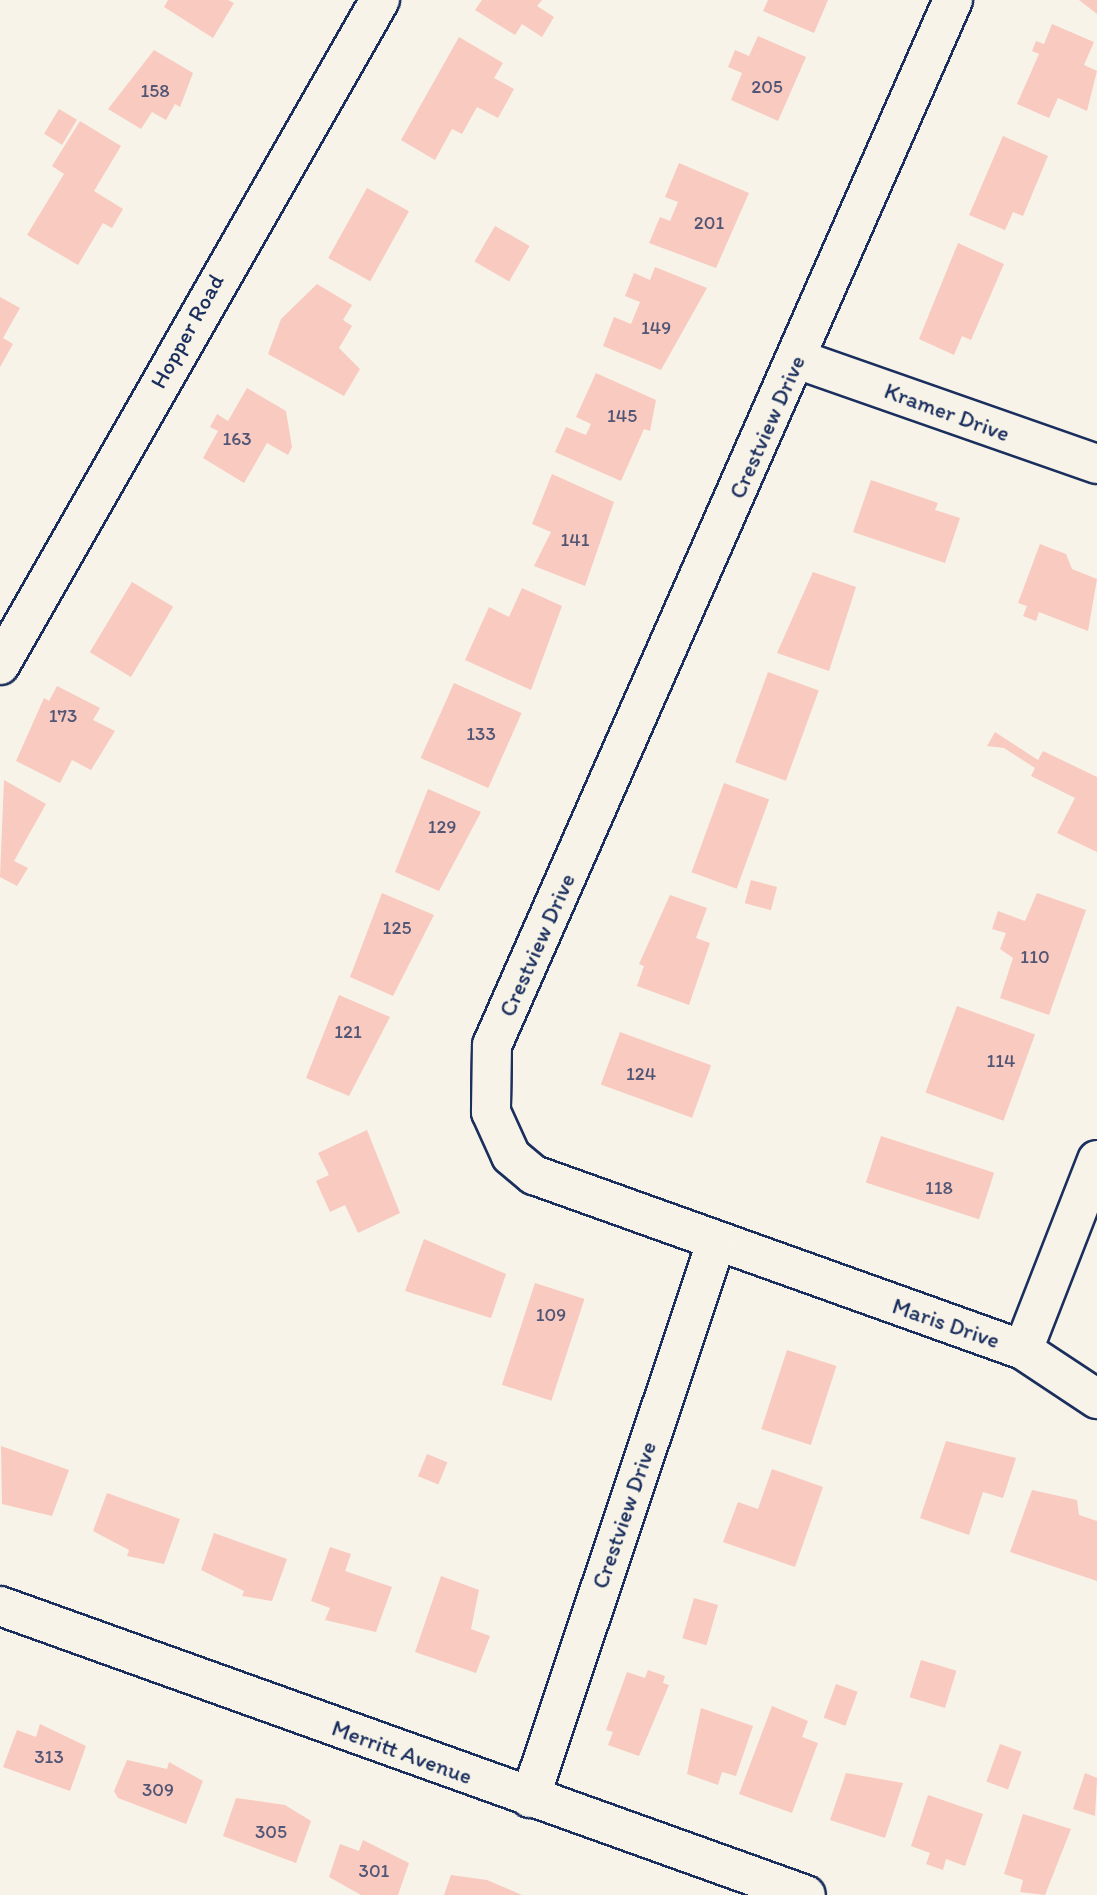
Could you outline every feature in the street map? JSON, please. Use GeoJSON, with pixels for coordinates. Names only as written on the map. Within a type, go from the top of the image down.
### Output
{"type":"FeatureCollection","features":[{"type":"Feature","properties":{"kind":"street","name":"Hopper Road"},"geometry":{"type":"LineString","coordinates":[[0,665],[380,0]]}},
{"type":"Feature","properties":{"kind":"street","name":"Crestview Drive"},"geometry":{"type":"LineString","coordinates":[[530,1798],[716,1243],[534,1175],[511,1156],[491,1112],[492,1045],[797,359],[953,0]]}},
{"type":"Feature","properties":{"kind":"street","name":"Kramer Drive"},"geometry":{"type":"LineString","coordinates":[[797,359],[1097,464]]}},
{"type":"Feature","properties":{"kind":"street","name":"Maris Drive"},"geometry":{"type":"LineString","coordinates":[[716,1243],[1023,1350],[1097,1160]]}},
{"type":"Feature","properties":{"kind":"street"},"geometry":{"type":"LineString","coordinates":[[1023,1350],[1097,1399]]}},
{"type":"Feature","properties":{"kind":"street","name":"Merritt Avenue"},"geometry":{"type":"LineString","coordinates":[[0,1606],[806,1895]]}},
{"type":"Feature","properties":{"kind":"building"},"geometry":{"type":"Polygon","coordinates":[[[168,0],[228,0],[234,3],[213,38],[164,7],[168,0]]]}},
{"type":"Feature","properties":{"kind":"building"},"geometry":{"type":"Polygon","coordinates":[[[482,0],[542,0],[537,6],[554,17],[542,37],[522,24],[515,35],[475,10],[482,0]]]}},
{"type":"Feature","properties":{"kind":"building"},"geometry":{"type":"Polygon","coordinates":[[[768,0],[828,0],[814,33],[763,11],[768,0]]]}},
{"type":"Feature","properties":{"kind":"building"},"geometry":{"type":"Polygon","coordinates":[[[1079,0],[1097,0],[1097,14],[1079,0]]]}},
{"type":"Feature","properties":{"kind":"building"},"geometry":{"type":"Polygon","coordinates":[[[1052,24],[1094,42],[1084,65],[1097,71],[1087,111],[1058,98],[1049,118],[1017,104],[1039,54],[1032,51],[1036,41],[1044,44],[1052,24]]]}},
{"type":"Feature","properties":{"kind":"building"},"geometry":{"type":"Polygon","coordinates":[[[758,36],[806,57],[778,121],[731,100],[742,73],[728,67],[735,50],[749,56],[758,36]]]}},
{"type":"Feature","properties":{"kind":"building"},"geometry":{"type":"Polygon","coordinates":[[[459,37],[503,63],[494,78],[514,89],[498,118],[477,107],[462,134],[452,129],[435,160],[401,140],[459,37]]]}},
{"type":"Feature","properties":{"kind":"building"},"geometry":{"type":"Polygon","coordinates":[[[154,50],[193,73],[180,107],[175,104],[166,120],[152,112],[141,129],[108,109],[154,50]]]}},
{"type":"Feature","properties":{"kind":"building"},"geometry":{"type":"Polygon","coordinates":[[[59,109],[77,120],[62,145],[44,134],[59,109]]]}},
{"type":"Feature","properties":{"kind":"building"},"geometry":{"type":"Polygon","coordinates":[[[80,121],[121,146],[94,191],[123,209],[112,228],[103,223],[78,265],[27,235],[64,174],[52,166],[80,121]]]}},
{"type":"Feature","properties":{"kind":"building"},"geometry":{"type":"Polygon","coordinates":[[[1003,136],[1048,156],[1023,216],[1013,212],[1005,230],[969,215],[1003,136]]]}},
{"type":"Feature","properties":{"kind":"building"},"geometry":{"type":"Polygon","coordinates":[[[679,163],[749,193],[716,268],[649,243],[660,217],[670,221],[678,202],[665,197],[679,163]]]}},
{"type":"Feature","properties":{"kind":"building"},"geometry":{"type":"Polygon","coordinates":[[[367,188],[409,211],[370,281],[328,258],[367,188]]]}},
{"type":"Feature","properties":{"kind":"building"},"geometry":{"type":"Polygon","coordinates":[[[495,226],[530,246],[509,282],[475,262],[495,226]]]}},
{"type":"Feature","properties":{"kind":"building"},"geometry":{"type":"Polygon","coordinates":[[[958,243],[1004,264],[971,340],[962,336],[954,355],[919,339],[958,243]]]}},
{"type":"Feature","properties":{"kind":"building"},"geometry":{"type":"Polygon","coordinates":[[[655,267],[707,288],[661,370],[603,346],[614,317],[631,324],[640,302],[625,296],[634,273],[650,280],[655,267]]]}},
{"type":"Feature","properties":{"kind":"building"},"geometry":{"type":"Polygon","coordinates":[[[317,284],[352,305],[343,320],[352,326],[339,348],[360,369],[344,396],[268,354],[281,319],[317,284]]]}},
{"type":"Feature","properties":{"kind":"building"},"geometry":{"type":"Polygon","coordinates":[[[0,297],[20,308],[3,338],[13,344],[0,367],[0,297]]]}},
{"type":"Feature","properties":{"kind":"building"},"geometry":{"type":"Polygon","coordinates":[[[596,373],[656,400],[650,431],[644,429],[621,481],[555,452],[566,427],[586,435],[591,424],[576,417],[596,373]]]}},
{"type":"Feature","properties":{"kind":"building"},"geometry":{"type":"Polygon","coordinates":[[[247,388],[286,411],[292,447],[288,455],[267,443],[244,483],[203,458],[218,431],[210,427],[217,414],[228,421],[247,388]]]}},
{"type":"Feature","properties":{"kind":"building"},"geometry":{"type":"Polygon","coordinates":[[[552,474],[614,502],[585,586],[534,566],[551,532],[532,524],[552,474]]]}},
{"type":"Feature","properties":{"kind":"building"},"geometry":{"type":"Polygon","coordinates":[[[871,480],[938,503],[935,510],[960,518],[945,563],[853,532],[871,480]]]}},
{"type":"Feature","properties":{"kind":"building"},"geometry":{"type":"Polygon","coordinates":[[[1040,544],[1066,554],[1072,569],[1097,579],[1088,631],[1039,612],[1036,621],[1023,616],[1027,606],[1018,603],[1040,544]]]}},
{"type":"Feature","properties":{"kind":"building"},"geometry":{"type":"Polygon","coordinates":[[[813,572],[856,587],[829,671],[777,653],[813,572]]]}},
{"type":"Feature","properties":{"kind":"building"},"geometry":{"type":"Polygon","coordinates":[[[132,582],[173,607],[131,677],[90,652],[132,582]]]}},
{"type":"Feature","properties":{"kind":"building"},"geometry":{"type":"Polygon","coordinates":[[[522,588],[562,606],[531,690],[465,660],[489,607],[509,617],[522,588]]]}},
{"type":"Feature","properties":{"kind":"building"},"geometry":{"type":"Polygon","coordinates":[[[768,672],[819,690],[786,781],[735,762],[768,672]]]}},
{"type":"Feature","properties":{"kind":"building"},"geometry":{"type":"Polygon","coordinates":[[[454,683],[522,713],[488,788],[421,758],[454,683]]]}},
{"type":"Feature","properties":{"kind":"building"},"geometry":{"type":"Polygon","coordinates":[[[57,686],[100,708],[93,720],[115,731],[91,770],[72,760],[60,783],[16,761],[44,698],[49,701],[57,686]]]}},
{"type":"Feature","properties":{"kind":"building"},"geometry":{"type":"Polygon","coordinates":[[[995,732],[1038,760],[1043,751],[1097,777],[1097,852],[1057,833],[1075,798],[1031,776],[1035,768],[1004,748],[987,746],[995,732]]]}},
{"type":"Feature","properties":{"kind":"building"},"geometry":{"type":"Polygon","coordinates":[[[4,780],[46,804],[14,861],[28,868],[17,886],[0,877],[4,780]]]}},
{"type":"Feature","properties":{"kind":"building"},"geometry":{"type":"Polygon","coordinates":[[[724,783],[769,799],[737,889],[692,872],[724,783]]]}},
{"type":"Feature","properties":{"kind":"building"},"geometry":{"type":"Polygon","coordinates":[[[428,789],[481,812],[439,891],[395,872],[428,789]]]}},
{"type":"Feature","properties":{"kind":"building"},"geometry":{"type":"Polygon","coordinates":[[[751,880],[777,887],[771,910],[745,903],[751,880]]]}},
{"type":"Feature","properties":{"kind":"building"},"geometry":{"type":"Polygon","coordinates":[[[382,893],[434,915],[393,996],[350,977],[382,893]]]}},
{"type":"Feature","properties":{"kind":"building"},"geometry":{"type":"Polygon","coordinates":[[[1037,893],[1086,910],[1049,1015],[1000,998],[1013,958],[1000,949],[1006,933],[992,929],[998,911],[1025,921],[1037,893]]]}},
{"type":"Feature","properties":{"kind":"building"},"geometry":{"type":"Polygon","coordinates":[[[670,895],[707,908],[696,938],[710,943],[689,1005],[637,986],[644,966],[639,964],[670,895]]]}},
{"type":"Feature","properties":{"kind":"building"},"geometry":{"type":"Polygon","coordinates":[[[339,995],[390,1017],[349,1096],[306,1078],[339,995]]]}},
{"type":"Feature","properties":{"kind":"building"},"geometry":{"type":"Polygon","coordinates":[[[957,1006],[1035,1034],[1004,1121],[926,1092],[957,1006]]]}},
{"type":"Feature","properties":{"kind":"building"},"geometry":{"type":"Polygon","coordinates":[[[620,1032],[711,1065],[692,1118],[601,1085],[620,1032]]]}},
{"type":"Feature","properties":{"kind":"building"},"geometry":{"type":"Polygon","coordinates":[[[367,1130],[400,1213],[358,1233],[345,1205],[330,1212],[316,1181],[329,1175],[318,1153],[367,1130]]]}},
{"type":"Feature","properties":{"kind":"building"},"geometry":{"type":"Polygon","coordinates":[[[881,1136],[994,1173],[979,1219],[866,1183],[881,1136]]]}},
{"type":"Feature","properties":{"kind":"building"},"geometry":{"type":"Polygon","coordinates":[[[424,1239],[506,1274],[491,1318],[405,1291],[424,1239]]]}},
{"type":"Feature","properties":{"kind":"building"},"geometry":{"type":"Polygon","coordinates":[[[535,1283],[584,1299],[551,1401],[502,1385],[535,1283]]]}},
{"type":"Feature","properties":{"kind":"building"},"geometry":{"type":"Polygon","coordinates":[[[787,1350],[836,1366],[811,1445],[761,1429],[787,1350]]]}},
{"type":"Feature","properties":{"kind":"building"},"geometry":{"type":"Polygon","coordinates":[[[946,1441],[1016,1458],[1003,1498],[983,1492],[969,1535],[920,1518],[946,1441]]]}},
{"type":"Feature","properties":{"kind":"building"},"geometry":{"type":"Polygon","coordinates":[[[1,1446],[69,1470],[52,1516],[2,1504],[1,1446]]]}},
{"type":"Feature","properties":{"kind":"building"},"geometry":{"type":"Polygon","coordinates":[[[427,1454],[447,1462],[438,1484],[418,1476],[427,1454]]]}},
{"type":"Feature","properties":{"kind":"building"},"geometry":{"type":"Polygon","coordinates":[[[772,1469],[823,1487],[795,1567],[723,1542],[738,1502],[758,1509],[772,1469]]]}},
{"type":"Feature","properties":{"kind":"building"},"geometry":{"type":"Polygon","coordinates":[[[1032,1490],[1077,1500],[1079,1515],[1097,1521],[1097,1581],[1010,1552],[1032,1490]]]}},
{"type":"Feature","properties":{"kind":"building"},"geometry":{"type":"Polygon","coordinates":[[[107,1493],[180,1519],[164,1564],[127,1556],[129,1550],[93,1531],[107,1493]]]}},
{"type":"Feature","properties":{"kind":"building"},"geometry":{"type":"Polygon","coordinates":[[[214,1533],[287,1559],[272,1601],[242,1596],[244,1591],[201,1570],[214,1533]]]}},
{"type":"Feature","properties":{"kind":"building"},"geometry":{"type":"Polygon","coordinates":[[[330,1547],[351,1554],[345,1571],[392,1587],[376,1632],[325,1620],[330,1608],[311,1601],[330,1547]]]}},
{"type":"Feature","properties":{"kind":"building"},"geometry":{"type":"Polygon","coordinates":[[[441,1576],[479,1590],[471,1629],[490,1636],[476,1673],[415,1652],[441,1576]]]}},
{"type":"Feature","properties":{"kind":"building"},"geometry":{"type":"Polygon","coordinates":[[[694,1598],[718,1605],[706,1645],[682,1638],[694,1598]]]}},
{"type":"Feature","properties":{"kind":"building"},"geometry":{"type":"Polygon","coordinates":[[[921,1660],[956,1671],[945,1708],[910,1697],[921,1660]]]}},
{"type":"Feature","properties":{"kind":"building"},"geometry":{"type":"Polygon","coordinates":[[[648,1670],[665,1676],[663,1683],[669,1685],[639,1756],[608,1745],[613,1732],[606,1730],[627,1672],[645,1678],[648,1670]]]}},
{"type":"Feature","properties":{"kind":"building"},"geometry":{"type":"Polygon","coordinates":[[[836,1684],[858,1692],[845,1726],[824,1718],[836,1684]]]}},
{"type":"Feature","properties":{"kind":"building"},"geometry":{"type":"Polygon","coordinates":[[[772,1706],[808,1721],[802,1737],[818,1743],[792,1813],[739,1794],[772,1706]]]}},
{"type":"Feature","properties":{"kind":"building"},"geometry":{"type":"Polygon","coordinates":[[[701,1708],[753,1726],[736,1776],[722,1772],[718,1785],[687,1774],[701,1708]]]}},
{"type":"Feature","properties":{"kind":"building"},"geometry":{"type":"Polygon","coordinates":[[[40,1724],[86,1746],[70,1791],[3,1767],[17,1730],[36,1737],[40,1724]]]}},
{"type":"Feature","properties":{"kind":"building"},"geometry":{"type":"Polygon","coordinates":[[[1000,1744],[1022,1752],[1008,1789],[986,1782],[1000,1744]]]}},
{"type":"Feature","properties":{"kind":"building"},"geometry":{"type":"Polygon","coordinates":[[[127,1760],[167,1769],[169,1762],[203,1781],[186,1824],[118,1798],[114,1791],[127,1760]]]}},
{"type":"Feature","properties":{"kind":"building"},"geometry":{"type":"Polygon","coordinates":[[[846,1773],[903,1783],[885,1838],[830,1820],[846,1773]]]}},
{"type":"Feature","properties":{"kind":"building"},"geometry":{"type":"Polygon","coordinates":[[[1085,1773],[1097,1778],[1095,1816],[1073,1809],[1085,1773]]]}},
{"type":"Feature","properties":{"kind":"building"},"geometry":{"type":"Polygon","coordinates":[[[928,1795],[983,1814],[965,1866],[946,1859],[943,1870],[926,1864],[930,1853],[911,1846],[928,1795]]]}},
{"type":"Feature","properties":{"kind":"building"},"geometry":{"type":"Polygon","coordinates":[[[236,1798],[285,1805],[311,1821],[296,1863],[223,1836],[236,1798]]]}},
{"type":"Feature","properties":{"kind":"building"},"geometry":{"type":"Polygon","coordinates":[[[1023,1814],[1071,1829],[1045,1895],[1020,1892],[1023,1880],[1004,1874],[1023,1814]]]}},
{"type":"Feature","properties":{"kind":"building"},"geometry":{"type":"Polygon","coordinates":[[[363,1840],[409,1863],[398,1895],[361,1895],[329,1877],[340,1844],[359,1851],[363,1840]]]}},
{"type":"Feature","properties":{"kind":"building"},"geometry":{"type":"Polygon","coordinates":[[[451,1875],[487,1880],[522,1895],[444,1895],[451,1875]]]}}]}
